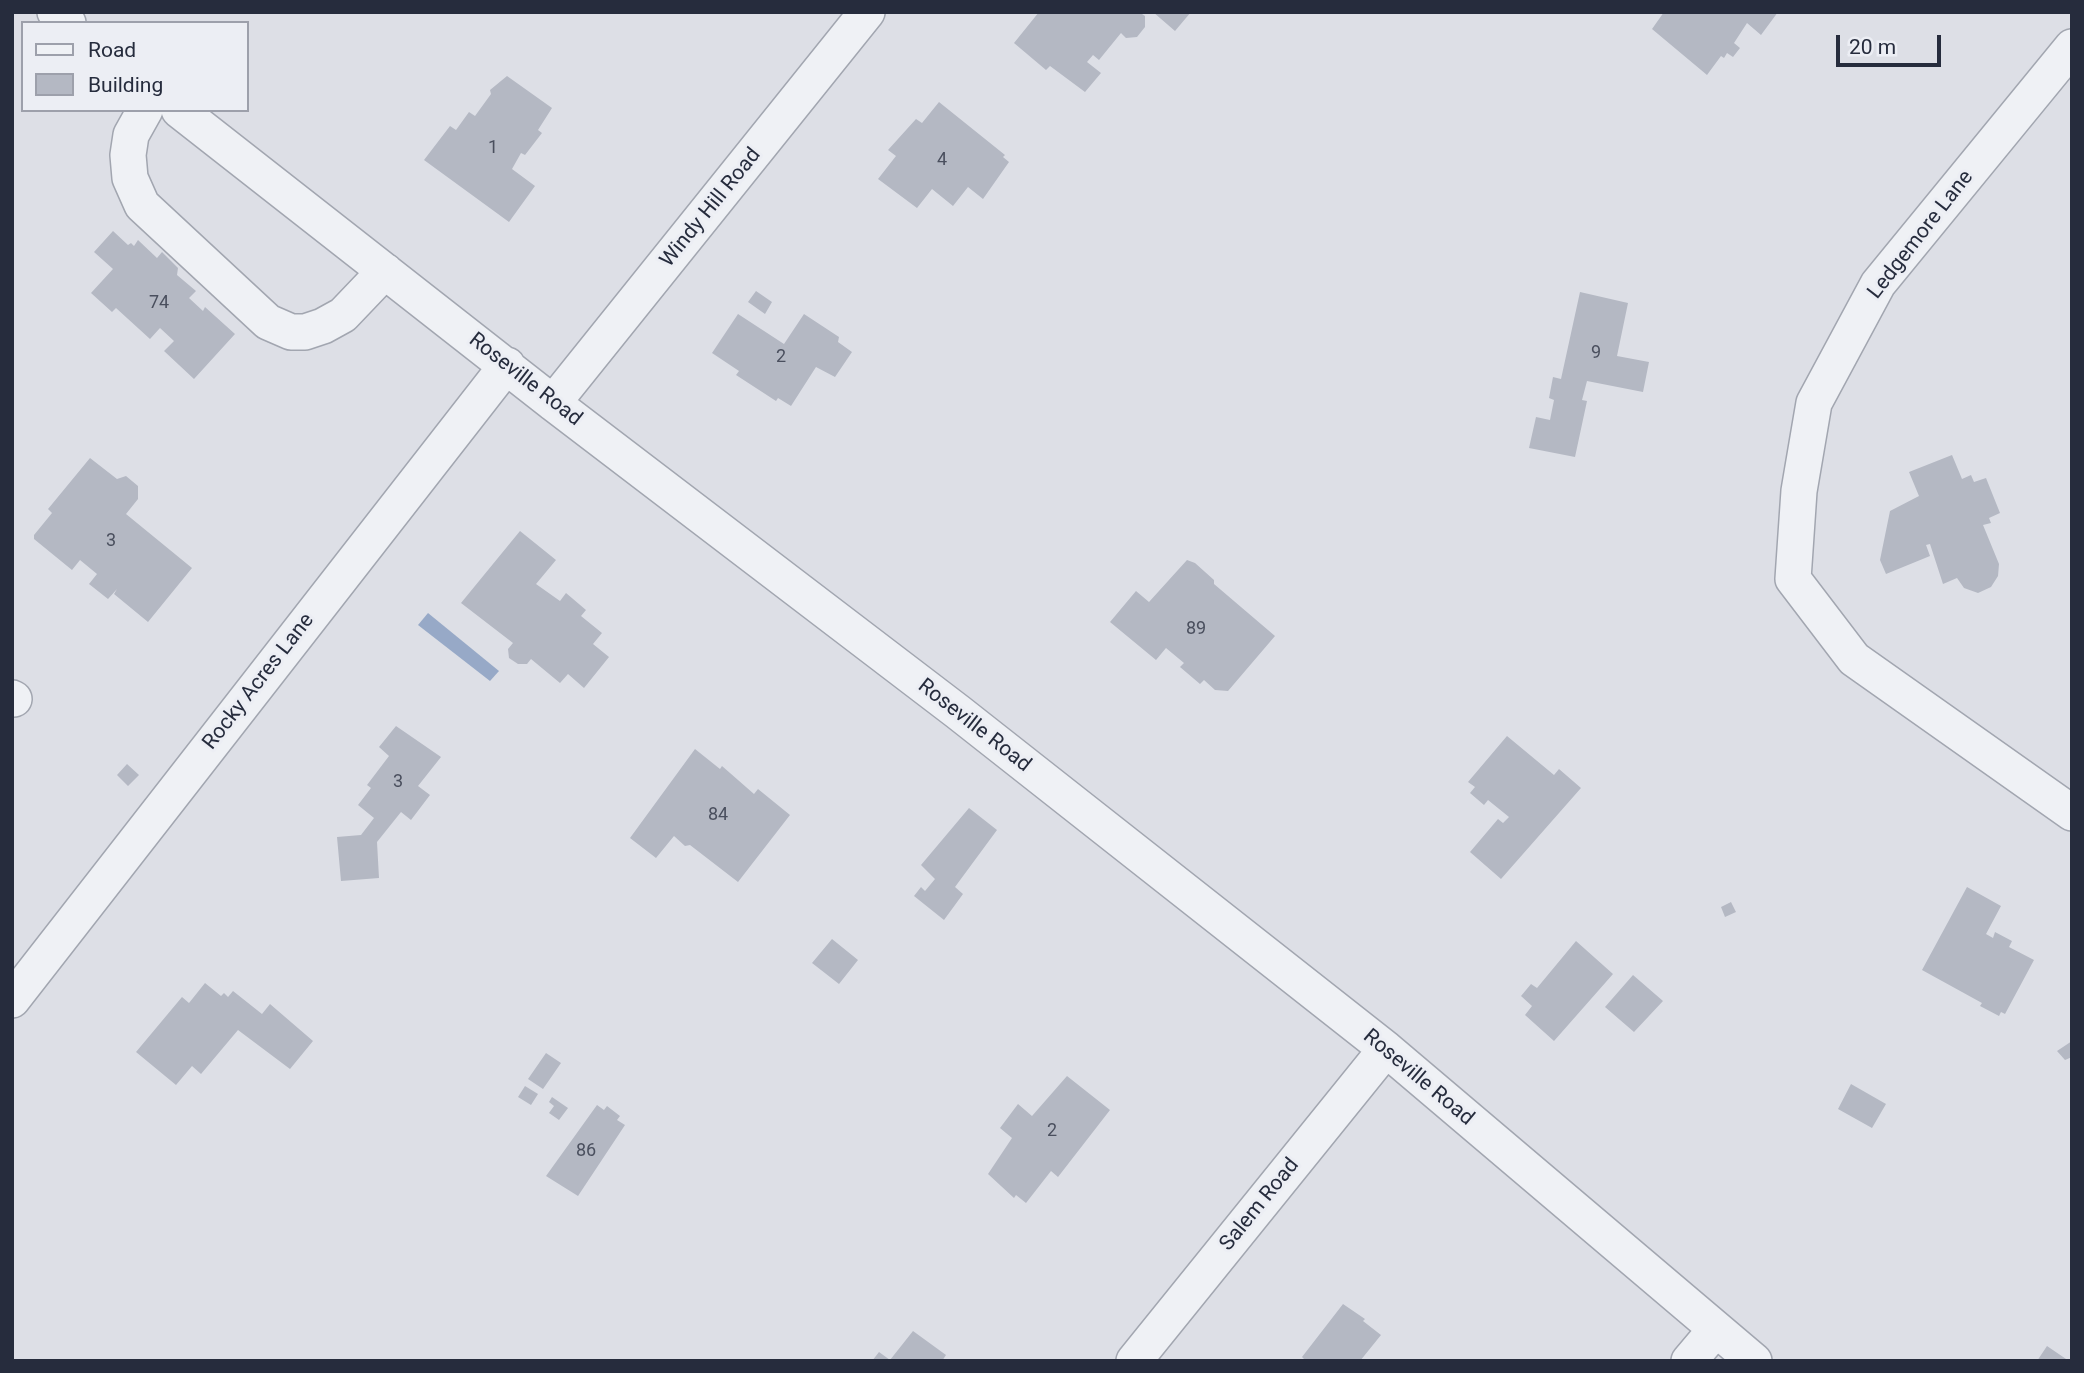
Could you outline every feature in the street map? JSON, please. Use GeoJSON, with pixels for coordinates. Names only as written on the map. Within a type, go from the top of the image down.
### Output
{"type":"FeatureCollection","features":[{"type":"Feature","properties":{"kind":"street","name":"Windy Hill Road"},"geometry":{"type":"LineString","coordinates":[[554,403],[867,12]]}},
{"type":"Feature","properties":{"kind":"street","name":"Ledgemore Lane"},"geometry":{"type":"LineString","coordinates":[[2072,47],[1878,284],[1820,391],[1814,403],[1799,491],[1793,579],[1854,659],[2072,813]]}},
{"type":"Feature","properties":{"kind":"street"},"geometry":{"type":"LineString","coordinates":[[144,112],[131,135],[128,155],[135,193],[142,205],[268,322],[291,332],[305,332],[323,326],[343,315],[385,271]]}},
{"type":"Feature","properties":{"kind":"street","name":"Roseville Road"},"geometry":{"type":"LineString","coordinates":[[182,112],[554,403],[969,720],[1386,1049],[1754,1361]]}},
{"type":"Feature","properties":{"kind":"street","name":"Rocky Acres Lane"},"geometry":{"type":"LineString","coordinates":[[12,999],[507,365]]}},
{"type":"Feature","properties":{"kind":"street","name":"Salem Road"},"geometry":{"type":"LineString","coordinates":[[1134,1361],[1386,1049]]}},
{"type":"Feature","properties":{"kind":"street"},"geometry":{"type":"LineString","coordinates":[[1689,1361],[1716,1329]]}},
{"type":"Feature","properties":{"kind":"water"},"geometry":{"type":"Polygon","coordinates":[[[428,613],[499,671],[490,681],[418,625],[428,613]]]}},
{"type":"Feature","properties":{"kind":"building"},"geometry":{"type":"Polygon","coordinates":[[[1039,12],[1139,12],[1145,16],[1145,27],[1137,37],[1126,38],[1121,33],[1099,60],[1093,55],[1087,62],[1101,73],[1085,92],[1050,66],[1046,70],[1014,43],[1039,12]]]}},
{"type":"Feature","properties":{"kind":"building"},"geometry":{"type":"Polygon","coordinates":[[[1153,12],[1191,12],[1175,31],[1153,12]]]}},
{"type":"Feature","properties":{"kind":"building"},"geometry":{"type":"Polygon","coordinates":[[[1664,12],[1778,12],[1761,35],[1747,23],[1734,43],[1740,48],[1733,57],[1727,53],[1724,58],[1721,56],[1707,75],[1652,29],[1664,12]]]}},
{"type":"Feature","properties":{"kind":"building"},"geometry":{"type":"Polygon","coordinates":[[[507,76],[552,108],[538,130],[542,133],[525,155],[521,153],[512,169],[535,186],[509,222],[424,160],[450,126],[456,130],[469,112],[475,116],[491,94],[490,90],[507,76]]]}},
{"type":"Feature","properties":{"kind":"building"},"geometry":{"type":"Polygon","coordinates":[[[939,102],[1005,155],[1003,157],[1009,162],[983,199],[968,187],[953,206],[932,189],[917,208],[878,179],[896,156],[888,150],[916,119],[922,123],[939,102]]]}},
{"type":"Feature","properties":{"kind":"building"},"geometry":{"type":"Polygon","coordinates":[[[113,231],[128,245],[131,243],[134,246],[138,240],[157,258],[162,252],[178,268],[177,275],[196,291],[189,298],[203,311],[205,307],[235,334],[194,379],[164,351],[174,341],[160,328],[150,339],[116,308],[112,312],[91,293],[113,269],[94,252],[113,231]]]}},
{"type":"Feature","properties":{"kind":"building"},"geometry":{"type":"Polygon","coordinates":[[[756,291],[772,302],[765,314],[748,302],[756,291]]]}},
{"type":"Feature","properties":{"kind":"building"},"geometry":{"type":"Polygon","coordinates":[[[1580,292],[1628,303],[1617,356],[1649,362],[1643,392],[1587,381],[1582,400],[1587,401],[1575,457],[1529,448],[1536,417],[1550,420],[1554,400],[1549,398],[1553,377],[1561,379],[1580,292]]]}},
{"type":"Feature","properties":{"kind":"building"},"geometry":{"type":"Polygon","coordinates":[[[738,314],[784,344],[804,314],[839,337],[838,342],[852,352],[835,377],[816,367],[791,406],[778,398],[776,401],[736,375],[739,371],[712,353],[738,314]]]}},
{"type":"Feature","properties":{"kind":"building"},"geometry":{"type":"Polygon","coordinates":[[[1952,455],[1962,479],[1971,475],[1974,482],[1986,478],[2000,513],[1989,518],[1991,523],[1983,525],[1999,564],[1998,576],[1991,587],[1978,593],[1964,588],[1957,578],[1943,584],[1930,544],[1926,545],[1930,556],[1886,574],[1880,560],[1890,511],[1919,496],[1909,472],[1952,455]]]}},
{"type":"Feature","properties":{"kind":"building"},"geometry":{"type":"Polygon","coordinates":[[[90,458],[117,479],[126,476],[138,486],[138,499],[126,514],[192,568],[148,622],[114,594],[117,589],[108,599],[89,584],[97,574],[80,560],[72,570],[34,539],[34,535],[52,513],[48,509],[90,458]]]}},
{"type":"Feature","properties":{"kind":"building"},"geometry":{"type":"Polygon","coordinates":[[[520,531],[556,560],[536,584],[560,601],[566,593],[586,610],[581,616],[602,633],[593,644],[609,657],[584,688],[568,674],[560,683],[531,659],[527,664],[518,664],[509,658],[508,649],[513,643],[461,603],[520,531]]]}},
{"type":"Feature","properties":{"kind":"building"},"geometry":{"type":"Polygon","coordinates":[[[1187,560],[1195,563],[1214,580],[1214,584],[1275,636],[1228,691],[1215,690],[1204,680],[1200,684],[1180,667],[1184,663],[1166,648],[1156,660],[1110,622],[1136,591],[1149,602],[1187,560]]]}},
{"type":"Feature","properties":{"kind":"building"},"geometry":{"type":"Polygon","coordinates":[[[396,726],[441,757],[418,786],[430,795],[411,820],[401,812],[377,842],[379,878],[341,881],[337,837],[361,835],[374,818],[358,805],[371,788],[367,785],[389,756],[379,747],[396,726]]]}},
{"type":"Feature","properties":{"kind":"building"},"geometry":{"type":"Polygon","coordinates":[[[1507,736],[1554,775],[1559,769],[1581,788],[1501,879],[1470,852],[1498,819],[1503,823],[1509,817],[1488,800],[1484,805],[1470,793],[1475,787],[1468,782],[1507,736]]]}},
{"type":"Feature","properties":{"kind":"building"},"geometry":{"type":"Polygon","coordinates":[[[695,749],[720,769],[722,766],[754,794],[758,789],[790,815],[738,882],[674,836],[656,858],[630,838],[695,749]]]}},
{"type":"Feature","properties":{"kind":"building"},"geometry":{"type":"Polygon","coordinates":[[[127,764],[139,775],[128,786],[117,775],[127,764]]]}},
{"type":"Feature","properties":{"kind":"building"},"geometry":{"type":"Polygon","coordinates":[[[969,808],[997,830],[955,887],[963,894],[944,920],[914,896],[921,887],[925,891],[935,879],[921,865],[969,808]]]}},
{"type":"Feature","properties":{"kind":"building"},"geometry":{"type":"Polygon","coordinates":[[[1967,887],[2001,906],[1986,934],[1993,938],[1995,932],[2012,941],[2009,947],[2034,960],[2005,1014],[2001,1012],[1999,1016],[1980,1006],[1982,1003],[1922,970],[1967,887]]]}},
{"type":"Feature","properties":{"kind":"building"},"geometry":{"type":"Polygon","coordinates":[[[1731,902],[1736,912],[1725,917],[1721,907],[1731,902]]]}},
{"type":"Feature","properties":{"kind":"building"},"geometry":{"type":"Polygon","coordinates":[[[832,939],[858,960],[839,984],[812,963],[832,939]]]}},
{"type":"Feature","properties":{"kind":"building"},"geometry":{"type":"Polygon","coordinates":[[[1576,941],[1613,974],[1554,1041],[1525,1015],[1532,1006],[1521,996],[1531,984],[1537,988],[1576,941]]]}},
{"type":"Feature","properties":{"kind":"building"},"geometry":{"type":"Polygon","coordinates":[[[1633,975],[1663,1001],[1634,1032],[1605,1007],[1633,975]]]}},
{"type":"Feature","properties":{"kind":"building"},"geometry":{"type":"Polygon","coordinates":[[[205,983],[221,996],[224,993],[228,997],[233,991],[262,1014],[270,1004],[313,1041],[290,1069],[238,1030],[201,1074],[192,1066],[176,1085],[136,1052],[182,997],[189,1003],[205,983]]]}},
{"type":"Feature","properties":{"kind":"building"},"geometry":{"type":"Polygon","coordinates":[[[2072,1041],[2072,1057],[2065,1060],[2057,1051],[2072,1041]]]}},
{"type":"Feature","properties":{"kind":"building"},"geometry":{"type":"Polygon","coordinates":[[[546,1053],[561,1063],[543,1089],[528,1079],[546,1053]]]}},
{"type":"Feature","properties":{"kind":"building"},"geometry":{"type":"Polygon","coordinates":[[[1067,1076],[1110,1110],[1058,1177],[1051,1171],[1026,1203],[1016,1195],[1014,1198],[988,1174],[1012,1138],[1000,1128],[1018,1104],[1032,1116],[1067,1076]]]}},
{"type":"Feature","properties":{"kind":"building"},"geometry":{"type":"Polygon","coordinates":[[[1851,1084],[1886,1104],[1872,1128],[1838,1109],[1851,1084]]]}},
{"type":"Feature","properties":{"kind":"building"},"geometry":{"type":"Polygon","coordinates":[[[525,1086],[538,1094],[531,1105],[518,1097],[525,1086]]]}},
{"type":"Feature","properties":{"kind":"building"},"geometry":{"type":"Polygon","coordinates":[[[552,1097],[568,1108],[559,1120],[549,1113],[554,1106],[549,1102],[552,1097]]]}},
{"type":"Feature","properties":{"kind":"building"},"geometry":{"type":"Polygon","coordinates":[[[597,1105],[604,1110],[607,1106],[620,1116],[617,1120],[625,1125],[578,1196],[546,1176],[597,1105]]]}},
{"type":"Feature","properties":{"kind":"building"},"geometry":{"type":"Polygon","coordinates":[[[1343,1304],[1365,1319],[1363,1321],[1381,1335],[1360,1361],[1306,1361],[1302,1357],[1343,1304]]]}},
{"type":"Feature","properties":{"kind":"building"},"geometry":{"type":"Polygon","coordinates":[[[913,1331],[946,1355],[942,1361],[872,1361],[879,1352],[890,1360],[913,1331]]]}},
{"type":"Feature","properties":{"kind":"building"},"geometry":{"type":"Polygon","coordinates":[[[2047,1346],[2069,1361],[2037,1361],[2047,1346]]]}}]}
